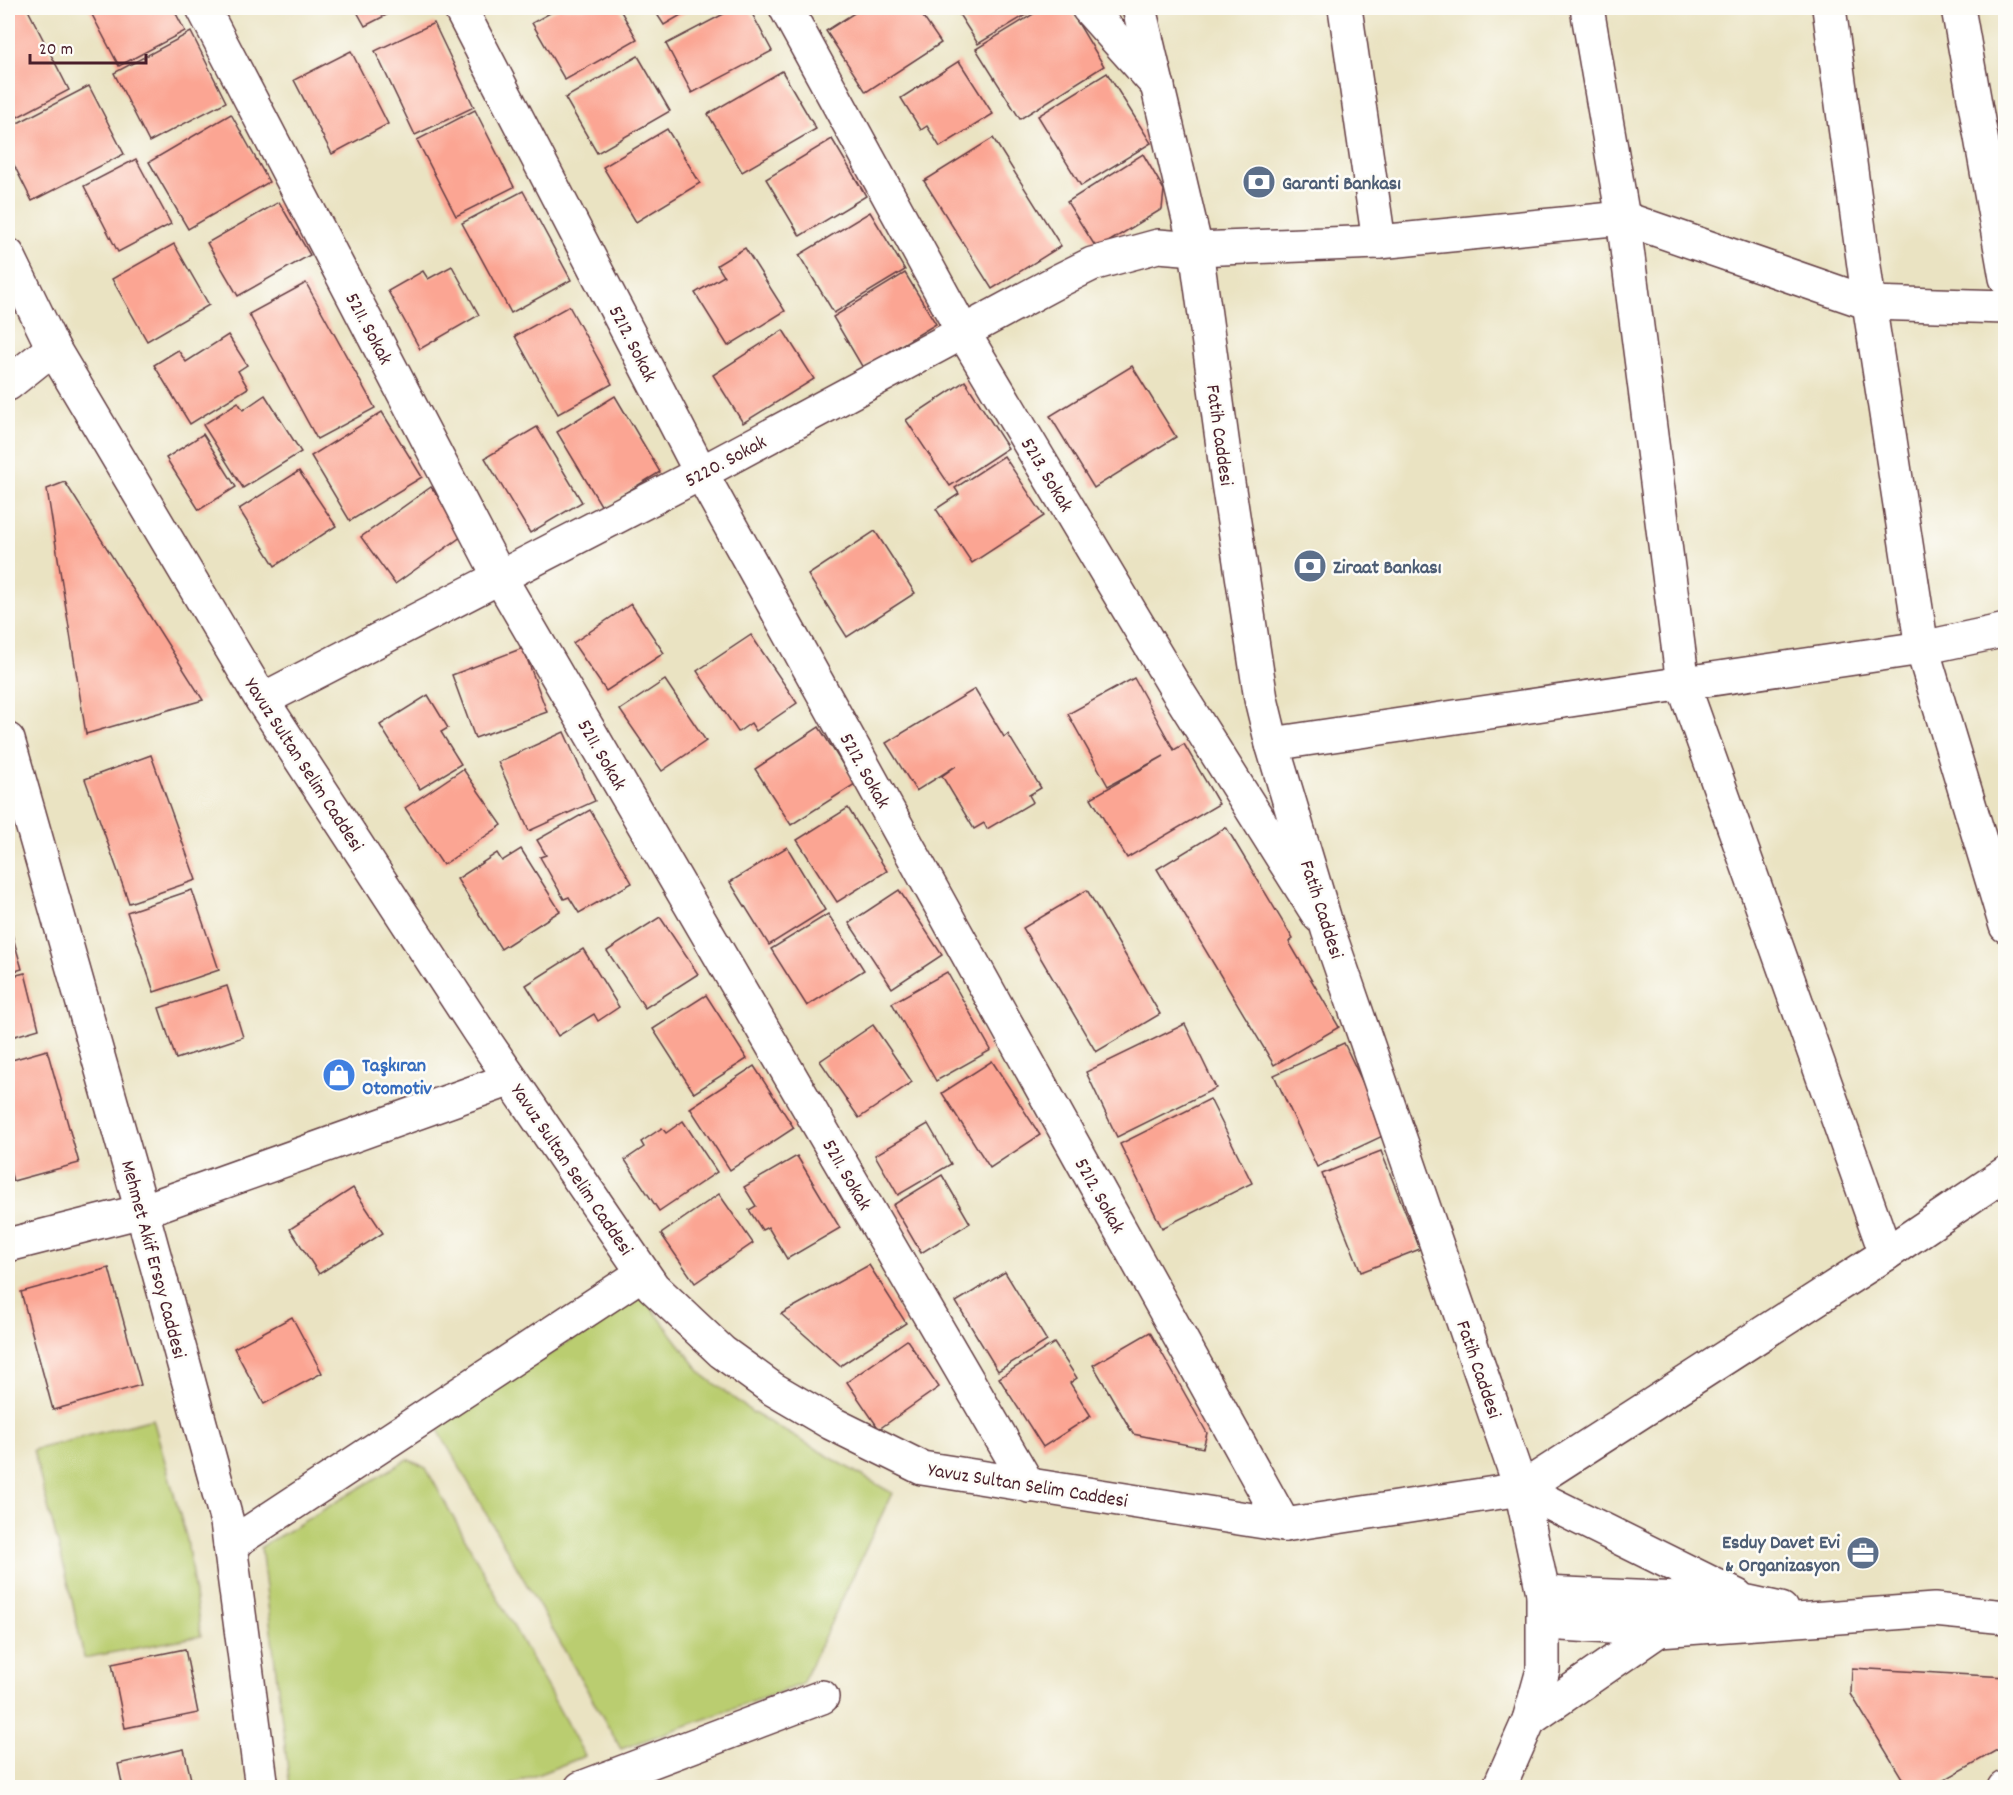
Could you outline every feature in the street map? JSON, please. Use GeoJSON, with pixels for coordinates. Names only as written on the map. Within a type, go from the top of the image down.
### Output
{"type":"FeatureCollection","features":[{"type":"Feature","properties":{"kind":"street","name":"5211. Sokak"},"geometry":{"type":"LineString","coordinates":[[203,8],[499,576],[1029,1486]]}},
{"type":"Feature","properties":{"kind":"street","name":"5212. Sokak"},"geometry":{"type":"LineString","coordinates":[[460,8],[701,473],[1284,1525]]}},
{"type":"Feature","properties":{"kind":"street","name":"5213. Sokak"},"geometry":{"type":"LineString","coordinates":[[786,8],[963,332],[1178,692],[1328,930]]}},
{"type":"Feature","properties":{"kind":"street"},"geometry":{"type":"LineString","coordinates":[[1088,8],[1158,86]]}},
{"type":"Feature","properties":{"kind":"street","name":"Fatih Caddesi"},"geometry":{"type":"LineString","coordinates":[[1139,8],[1196,249],[1230,494],[1262,699],[1272,744],[1328,930],[1521,1489],[1544,1608],[1543,1670],[1529,1720],[1499,1788]]}},
{"type":"Feature","properties":{"kind":"street"},"geometry":{"type":"LineString","coordinates":[[1345,8],[1379,242]]}},
{"type":"Feature","properties":{"kind":"street"},"geometry":{"type":"LineString","coordinates":[[1587,8],[1623,218],[1683,684],[1886,1254]]}},
{"type":"Feature","properties":{"kind":"street"},"geometry":{"type":"LineString","coordinates":[[1829,8],[1869,303],[1922,648],[2006,927]]}},
{"type":"Feature","properties":{"kind":"street"},"geometry":{"type":"LineString","coordinates":[[1958,8],[2006,278]]}},
{"type":"Feature","properties":{"kind":"street","name":"5220. Sokak"},"geometry":{"type":"LineString","coordinates":[[262,700],[701,473],[1092,264],[1158,246],[1196,249],[1379,242],[1623,218]]}},
{"type":"Feature","properties":{"kind":"street"},"geometry":{"type":"LineString","coordinates":[[1623,218],[1869,303],[2006,307]]}},
{"type":"Feature","properties":{"kind":"street","name":"Yavuz Sultan Selim Caddesi"},"geometry":{"type":"LineString","coordinates":[[8,255],[53,348],[262,700],[511,1079],[653,1287],[722,1352],[773,1389],[831,1423],[922,1468],[1284,1525],[1521,1489]]}},
{"type":"Feature","properties":{"kind":"street"},"geometry":{"type":"LineString","coordinates":[[8,384],[53,348]]}},
{"type":"Feature","properties":{"kind":"street"},"geometry":{"type":"LineString","coordinates":[[1272,744],[1922,648],[2006,630]]}},
{"type":"Feature","properties":{"kind":"street","name":"Mehmet Akif Ersoy Caddesi"},"geometry":{"type":"LineString","coordinates":[[8,740],[142,1211],[227,1522],[262,1788]]}},
{"type":"Feature","properties":{"kind":"street"},"geometry":{"type":"LineString","coordinates":[[8,1245],[142,1211],[511,1079]]}},
{"type":"Feature","properties":{"kind":"street"},"geometry":{"type":"LineString","coordinates":[[1521,1489],[1886,1254],[2006,1173]]}},
{"type":"Feature","properties":{"kind":"street"},"geometry":{"type":"LineString","coordinates":[[230,1545],[644,1273]]}},
{"type":"Feature","properties":{"kind":"street"},"geometry":{"type":"LineString","coordinates":[[1521,1489],[1749,1602]]}},
{"type":"Feature","properties":{"kind":"street"},"geometry":{"type":"LineString","coordinates":[[1544,1608],[1749,1602],[1827,1619]]}},
{"type":"Feature","properties":{"kind":"street"},"geometry":{"type":"LineString","coordinates":[[1544,1608],[1659,1630],[1934,1610],[2006,1617]]}},
{"type":"Feature","properties":{"kind":"street"},"geometry":{"type":"LineString","coordinates":[[1529,1720],[1659,1630]]}},
{"type":"Feature","properties":{"kind":"street"},"geometry":{"type":"LineString","coordinates":[[581,1788],[822,1697]]}},
{"type":"Feature","properties":{"kind":"green space"},"geometry":{"type":"Polygon","coordinates":[[[641,1294],[703,1375],[752,1412],[892,1493],[802,1684],[621,1749],[437,1428],[641,1294]]]}},
{"type":"Feature","properties":{"kind":"green space"},"geometry":{"type":"Polygon","coordinates":[[[153,1419],[187,1540],[201,1636],[84,1658],[69,1586],[33,1450],[153,1419]]]}},
{"type":"Feature","properties":{"kind":"green space"},"geometry":{"type":"Polygon","coordinates":[[[408,1459],[426,1468],[585,1756],[506,1787],[290,1787],[261,1547],[408,1459]]]}},
{"type":"Feature","properties":{"kind":"building"},"geometry":{"type":"Polygon","coordinates":[[[8,8],[27,8],[69,90],[8,122],[8,8]]]}},
{"type":"Feature","properties":{"kind":"building"},"geometry":{"type":"Polygon","coordinates":[[[173,8],[185,31],[119,66],[89,9],[173,8]]]}},
{"type":"Feature","properties":{"kind":"building"},"geometry":{"type":"Polygon","coordinates":[[[355,8],[400,8],[365,26],[355,8]]]}},
{"type":"Feature","properties":{"kind":"building"},"geometry":{"type":"Polygon","coordinates":[[[559,8],[619,8],[637,39],[565,80],[532,23],[559,8]]]}},
{"type":"Feature","properties":{"kind":"building"},"geometry":{"type":"Polygon","coordinates":[[[653,8],[693,8],[664,25],[653,8]]]}},
{"type":"Feature","properties":{"kind":"building"},"geometry":{"type":"Polygon","coordinates":[[[735,8],[749,8],[772,51],[692,93],[666,44],[735,8]]]}},
{"type":"Feature","properties":{"kind":"building"},"geometry":{"type":"Polygon","coordinates":[[[862,8],[917,8],[941,43],[866,92],[826,31],[862,8]]]}},
{"type":"Feature","properties":{"kind":"building"},"geometry":{"type":"Polygon","coordinates":[[[955,8],[1037,8],[978,44],[955,8]]]}},
{"type":"Feature","properties":{"kind":"building"},"geometry":{"type":"Polygon","coordinates":[[[1043,8],[1069,8],[1104,66],[1020,119],[976,49],[1043,8]]]}},
{"type":"Feature","properties":{"kind":"building"},"geometry":{"type":"Polygon","coordinates":[[[434,23],[474,107],[415,135],[375,51],[434,23]]]}},
{"type":"Feature","properties":{"kind":"building"},"geometry":{"type":"Polygon","coordinates":[[[191,32],[226,102],[149,142],[114,73],[191,32]]]}},
{"type":"Feature","properties":{"kind":"building"},"geometry":{"type":"Polygon","coordinates":[[[351,51],[388,124],[332,154],[294,80],[351,51]]]}},
{"type":"Feature","properties":{"kind":"building"},"geometry":{"type":"Polygon","coordinates":[[[638,56],[670,111],[597,153],[565,98],[638,56]]]}},
{"type":"Feature","properties":{"kind":"building"},"geometry":{"type":"Polygon","coordinates":[[[959,61],[993,114],[940,147],[927,126],[921,130],[901,98],[959,61]]]}},
{"type":"Feature","properties":{"kind":"building"},"geometry":{"type":"Polygon","coordinates":[[[782,71],[816,129],[742,172],[708,114],[782,71]]]}},
{"type":"Feature","properties":{"kind":"building"},"geometry":{"type":"Polygon","coordinates":[[[1107,73],[1151,143],[1081,186],[1038,116],[1107,73]]]}},
{"type":"Feature","properties":{"kind":"building"},"geometry":{"type":"Polygon","coordinates":[[[89,86],[124,154],[32,201],[8,153],[8,128],[89,86]]]}},
{"type":"Feature","properties":{"kind":"building"},"geometry":{"type":"Polygon","coordinates":[[[475,110],[514,187],[456,216],[417,140],[475,110]]]}},
{"type":"Feature","properties":{"kind":"building"},"geometry":{"type":"Polygon","coordinates":[[[231,114],[269,182],[188,229],[149,162],[231,114]]]}},
{"type":"Feature","properties":{"kind":"building"},"geometry":{"type":"Polygon","coordinates":[[[667,129],[700,183],[636,222],[603,167],[667,129]]]}},
{"type":"Feature","properties":{"kind":"building"},"geometry":{"type":"Polygon","coordinates":[[[993,138],[1061,246],[992,289],[924,181],[993,138]]]}},
{"type":"Feature","properties":{"kind":"building"},"geometry":{"type":"Polygon","coordinates":[[[832,139],[866,196],[800,236],[766,179],[832,139]]]}},
{"type":"Feature","properties":{"kind":"building"},"geometry":{"type":"Polygon","coordinates":[[[1143,154],[1164,190],[1162,209],[1097,249],[1067,202],[1143,154]]]}},
{"type":"Feature","properties":{"kind":"building"},"geometry":{"type":"Polygon","coordinates":[[[136,159],[171,224],[118,252],[84,186],[136,159]]]}},
{"type":"Feature","properties":{"kind":"building"},"geometry":{"type":"Polygon","coordinates":[[[523,191],[571,280],[511,313],[462,223],[523,191]]]}},
{"type":"Feature","properties":{"kind":"building"},"geometry":{"type":"Polygon","coordinates":[[[279,202],[310,255],[238,296],[207,243],[279,202]]]}},
{"type":"Feature","properties":{"kind":"building"},"geometry":{"type":"Polygon","coordinates":[[[870,212],[905,270],[834,313],[799,255],[870,212]]]}},
{"type":"Feature","properties":{"kind":"building"},"geometry":{"type":"Polygon","coordinates":[[[174,244],[209,305],[147,341],[112,279],[174,244]]]}},
{"type":"Feature","properties":{"kind":"building"},"geometry":{"type":"Polygon","coordinates":[[[745,248],[785,311],[728,346],[695,293],[724,276],[717,265],[745,248]]]}},
{"type":"Feature","properties":{"kind":"building"},"geometry":{"type":"Polygon","coordinates":[[[452,266],[479,315],[420,349],[388,291],[423,271],[428,279],[452,266]]]}},
{"type":"Feature","properties":{"kind":"building"},"geometry":{"type":"Polygon","coordinates":[[[905,273],[936,324],[863,368],[833,317],[905,273]]]}},
{"type":"Feature","properties":{"kind":"building"},"geometry":{"type":"Polygon","coordinates":[[[306,283],[375,408],[317,439],[249,314],[306,283]]]}},
{"type":"Feature","properties":{"kind":"building"},"geometry":{"type":"Polygon","coordinates":[[[569,306],[612,384],[558,414],[515,336],[569,306]]]}},
{"type":"Feature","properties":{"kind":"building"},"geometry":{"type":"Polygon","coordinates":[[[783,330],[814,379],[743,423],[713,375],[783,330]]]}},
{"type":"Feature","properties":{"kind":"building"},"geometry":{"type":"Polygon","coordinates":[[[228,335],[247,365],[238,371],[248,388],[190,424],[154,365],[178,350],[186,362],[228,335]]]}},
{"type":"Feature","properties":{"kind":"building"},"geometry":{"type":"Polygon","coordinates":[[[1132,366],[1176,437],[1094,488],[1050,416],[1132,366]]]}},
{"type":"Feature","properties":{"kind":"building"},"geometry":{"type":"Polygon","coordinates":[[[965,381],[1008,448],[950,486],[906,420],[965,381]]]}},
{"type":"Feature","properties":{"kind":"building"},"geometry":{"type":"Polygon","coordinates":[[[265,395],[301,452],[243,488],[203,425],[238,402],[243,410],[265,395]]]}},
{"type":"Feature","properties":{"kind":"building"},"geometry":{"type":"Polygon","coordinates":[[[615,396],[660,472],[602,507],[557,432],[615,396]]]}},
{"type":"Feature","properties":{"kind":"building"},"geometry":{"type":"Polygon","coordinates":[[[382,412],[422,477],[350,521],[311,456],[382,412]]]}},
{"type":"Feature","properties":{"kind":"building"},"geometry":{"type":"Polygon","coordinates":[[[537,427],[582,502],[530,533],[485,458],[537,427]]]}},
{"type":"Feature","properties":{"kind":"building"},"geometry":{"type":"Polygon","coordinates":[[[203,434],[236,487],[199,510],[166,458],[203,434]]]}},
{"type":"Feature","properties":{"kind":"building"},"geometry":{"type":"Polygon","coordinates":[[[1004,456],[1044,516],[972,563],[936,509],[959,494],[955,488],[1004,456]]]}},
{"type":"Feature","properties":{"kind":"building"},"geometry":{"type":"Polygon","coordinates":[[[299,471],[336,526],[275,566],[239,509],[299,471]]]}},
{"type":"Feature","properties":{"kind":"building"},"geometry":{"type":"Polygon","coordinates":[[[65,482],[203,700],[86,734],[47,489],[65,482]]]}},
{"type":"Feature","properties":{"kind":"building"},"geometry":{"type":"Polygon","coordinates":[[[431,487],[465,534],[395,584],[361,537],[431,487]]]}},
{"type":"Feature","properties":{"kind":"building"},"geometry":{"type":"Polygon","coordinates":[[[875,531],[915,593],[847,637],[808,575],[875,531]]]}},
{"type":"Feature","properties":{"kind":"building"},"geometry":{"type":"Polygon","coordinates":[[[631,604],[664,653],[606,691],[573,643],[631,604]]]}},
{"type":"Feature","properties":{"kind":"building"},"geometry":{"type":"Polygon","coordinates":[[[751,635],[797,703],[756,731],[751,723],[738,732],[697,671],[751,635]]]}},
{"type":"Feature","properties":{"kind":"building"},"geometry":{"type":"Polygon","coordinates":[[[523,648],[547,712],[475,738],[452,675],[523,648]]]}},
{"type":"Feature","properties":{"kind":"building"},"geometry":{"type":"Polygon","coordinates":[[[1134,678],[1174,750],[1184,744],[1219,804],[1127,858],[1091,798],[1164,756],[1108,786],[1068,714],[1134,678]]]}},
{"type":"Feature","properties":{"kind":"building"},"geometry":{"type":"Polygon","coordinates":[[[665,680],[706,741],[662,771],[620,710],[665,680]]]}},
{"type":"Feature","properties":{"kind":"building"},"geometry":{"type":"Polygon","coordinates":[[[975,689],[1004,737],[1008,734],[1041,788],[1029,795],[1033,802],[987,829],[984,823],[974,829],[942,776],[956,766],[916,791],[886,743],[975,689]]]}},
{"type":"Feature","properties":{"kind":"building"},"geometry":{"type":"Polygon","coordinates":[[[428,695],[448,728],[441,732],[461,764],[420,789],[380,725],[428,695]]]}},
{"type":"Feature","properties":{"kind":"building"},"geometry":{"type":"Polygon","coordinates":[[[819,727],[855,784],[791,825],[755,769],[819,727]]]}},
{"type":"Feature","properties":{"kind":"building"},"geometry":{"type":"Polygon","coordinates":[[[564,732],[595,801],[529,831],[498,762],[564,732]]]}},
{"type":"Feature","properties":{"kind":"building"},"geometry":{"type":"Polygon","coordinates":[[[151,755],[196,880],[129,903],[85,779],[151,755]]]}},
{"type":"Feature","properties":{"kind":"building"},"geometry":{"type":"Polygon","coordinates":[[[463,769],[502,825],[443,865],[405,808],[463,769]]]}},
{"type":"Feature","properties":{"kind":"building"},"geometry":{"type":"Polygon","coordinates":[[[848,808],[887,871],[837,902],[797,840],[848,808]]]}},
{"type":"Feature","properties":{"kind":"building"},"geometry":{"type":"Polygon","coordinates":[[[590,810],[632,883],[579,913],[569,897],[564,899],[540,857],[546,855],[537,840],[590,810]]]}},
{"type":"Feature","properties":{"kind":"building"},"geometry":{"type":"Polygon","coordinates":[[[1226,827],[1293,939],[1289,942],[1339,1027],[1274,1065],[1157,869],[1226,827]]]}},
{"type":"Feature","properties":{"kind":"building"},"geometry":{"type":"Polygon","coordinates":[[[787,847],[825,910],[769,945],[730,882],[787,847]]]}},
{"type":"Feature","properties":{"kind":"building"},"geometry":{"type":"Polygon","coordinates":[[[521,849],[560,911],[501,949],[457,879],[497,853],[502,861],[521,849]]]}},
{"type":"Feature","properties":{"kind":"building"},"geometry":{"type":"Polygon","coordinates":[[[192,890],[219,970],[154,992],[127,912],[192,890]]]}},
{"type":"Feature","properties":{"kind":"building"},"geometry":{"type":"Polygon","coordinates":[[[899,890],[942,955],[892,988],[849,923],[899,890]]]}},
{"type":"Feature","properties":{"kind":"building"},"geometry":{"type":"Polygon","coordinates":[[[1087,890],[1160,1014],[1096,1052],[1023,928],[1087,890]]]}},
{"type":"Feature","properties":{"kind":"building"},"geometry":{"type":"Polygon","coordinates":[[[828,914],[864,970],[807,1006],[771,949],[828,914]]]}},
{"type":"Feature","properties":{"kind":"building"},"geometry":{"type":"Polygon","coordinates":[[[660,917],[698,974],[645,1008],[607,951],[660,917]]]}},
{"type":"Feature","properties":{"kind":"building"},"geometry":{"type":"Polygon","coordinates":[[[8,920],[22,969],[8,973],[8,920]]]}},
{"type":"Feature","properties":{"kind":"building"},"geometry":{"type":"Polygon","coordinates":[[[583,949],[619,1007],[598,1021],[594,1014],[558,1036],[526,985],[583,949]]]}},
{"type":"Feature","properties":{"kind":"building"},"geometry":{"type":"Polygon","coordinates":[[[947,972],[991,1050],[936,1081],[892,1003],[947,972]]]}},
{"type":"Feature","properties":{"kind":"building"},"geometry":{"type":"Polygon","coordinates":[[[25,973],[39,1029],[8,1038],[8,977],[25,973]]]}},
{"type":"Feature","properties":{"kind":"building"},"geometry":{"type":"Polygon","coordinates":[[[227,986],[243,1037],[176,1059],[159,1008],[227,986]]]}},
{"type":"Feature","properties":{"kind":"building"},"geometry":{"type":"Polygon","coordinates":[[[706,995],[747,1059],[694,1093],[653,1029],[706,995]]]}},
{"type":"Feature","properties":{"kind":"building"},"geometry":{"type":"Polygon","coordinates":[[[1185,1024],[1216,1088],[1117,1137],[1086,1072],[1185,1024]]]}},
{"type":"Feature","properties":{"kind":"building"},"geometry":{"type":"Polygon","coordinates":[[[873,1025],[912,1082],[859,1118],[820,1061],[873,1025]]]}},
{"type":"Feature","properties":{"kind":"building"},"geometry":{"type":"Polygon","coordinates":[[[1344,1043],[1387,1134],[1317,1167],[1274,1075],[1344,1043]]]}},
{"type":"Feature","properties":{"kind":"building"},"geometry":{"type":"Polygon","coordinates":[[[47,1050],[79,1163],[13,1181],[8,1164],[8,1061],[47,1050]]]}},
{"type":"Feature","properties":{"kind":"building"},"geometry":{"type":"Polygon","coordinates":[[[992,1061],[1040,1135],[990,1168],[942,1093],[992,1061]]]}},
{"type":"Feature","properties":{"kind":"building"},"geometry":{"type":"Polygon","coordinates":[[[754,1066],[794,1128],[730,1170],[690,1108],[754,1066]]]}},
{"type":"Feature","properties":{"kind":"building"},"geometry":{"type":"Polygon","coordinates":[[[1210,1099],[1252,1183],[1162,1228],[1120,1144],[1210,1099]]]}},
{"type":"Feature","properties":{"kind":"building"},"geometry":{"type":"Polygon","coordinates":[[[683,1121],[717,1172],[659,1211],[625,1160],[644,1147],[641,1142],[662,1128],[666,1133],[683,1121]]]}},
{"type":"Feature","properties":{"kind":"building"},"geometry":{"type":"Polygon","coordinates":[[[928,1124],[951,1164],[898,1195],[875,1155],[928,1124]]]}},
{"type":"Feature","properties":{"kind":"building"},"geometry":{"type":"Polygon","coordinates":[[[1381,1151],[1420,1249],[1361,1272],[1322,1174],[1381,1151]]]}},
{"type":"Feature","properties":{"kind":"building"},"geometry":{"type":"Polygon","coordinates":[[[797,1156],[840,1228],[787,1259],[768,1227],[762,1230],[749,1210],[756,1206],[744,1187],[797,1156]]]}},
{"type":"Feature","properties":{"kind":"building"},"geometry":{"type":"Polygon","coordinates":[[[942,1175],[970,1223],[921,1253],[893,1205],[942,1175]]]}},
{"type":"Feature","properties":{"kind":"building"},"geometry":{"type":"Polygon","coordinates":[[[353,1188],[383,1233],[319,1274],[290,1229],[353,1188]]]}},
{"type":"Feature","properties":{"kind":"building"},"geometry":{"type":"Polygon","coordinates":[[[719,1194],[753,1243],[695,1283],[661,1234],[719,1194]]]}},
{"type":"Feature","properties":{"kind":"building"},"geometry":{"type":"Polygon","coordinates":[[[869,1265],[906,1323],[840,1366],[781,1314],[869,1265]]]}},
{"type":"Feature","properties":{"kind":"building"},"geometry":{"type":"Polygon","coordinates":[[[109,1268],[141,1385],[53,1410],[21,1292],[109,1268]]]}},
{"type":"Feature","properties":{"kind":"building"},"geometry":{"type":"Polygon","coordinates":[[[1005,1272],[1047,1341],[998,1371],[956,1302],[1005,1272]]]}},
{"type":"Feature","properties":{"kind":"building"},"geometry":{"type":"Polygon","coordinates":[[[292,1317],[322,1373],[264,1404],[234,1348],[292,1317]]]}},
{"type":"Feature","properties":{"kind":"building"},"geometry":{"type":"Polygon","coordinates":[[[1150,1332],[1207,1433],[1203,1448],[1133,1434],[1093,1365],[1150,1332]]]}},
{"type":"Feature","properties":{"kind":"building"},"geometry":{"type":"Polygon","coordinates":[[[907,1340],[939,1387],[879,1429],[847,1382],[907,1340]]]}},
{"type":"Feature","properties":{"kind":"building"},"geometry":{"type":"Polygon","coordinates":[[[1054,1343],[1077,1378],[1070,1383],[1091,1416],[1043,1447],[999,1378],[1054,1343]]]}},
{"type":"Feature","properties":{"kind":"building"},"geometry":{"type":"Polygon","coordinates":[[[185,1649],[198,1713],[125,1728],[112,1664],[185,1649]]]}},
{"type":"Feature","properties":{"kind":"building"},"geometry":{"type":"Polygon","coordinates":[[[1852,1668],[2006,1677],[2006,1745],[1930,1788],[1908,1788],[1851,1694],[1852,1668]]]}},
{"type":"Feature","properties":{"kind":"building"},"geometry":{"type":"Polygon","coordinates":[[[184,1749],[193,1788],[123,1788],[118,1764],[184,1749]]]}},
{"type":"Feature","properties":{"kind":"place","name":"Garanti Bankası"},"geometry":{"type":"Point","coordinates":[1259,182]}},
{"type":"Feature","properties":{"kind":"place","name":"Ziraat Bankası"},"geometry":{"type":"Point","coordinates":[1310,566]}},
{"type":"Feature","properties":{"kind":"place","name":"Taşkıran Otomotiv"},"geometry":{"type":"Point","coordinates":[339,1075]}},
{"type":"Feature","properties":{"kind":"place","name":"Esduy Davet Evi & Organizasyon"},"geometry":{"type":"Point","coordinates":[1863,1553]}}]}
